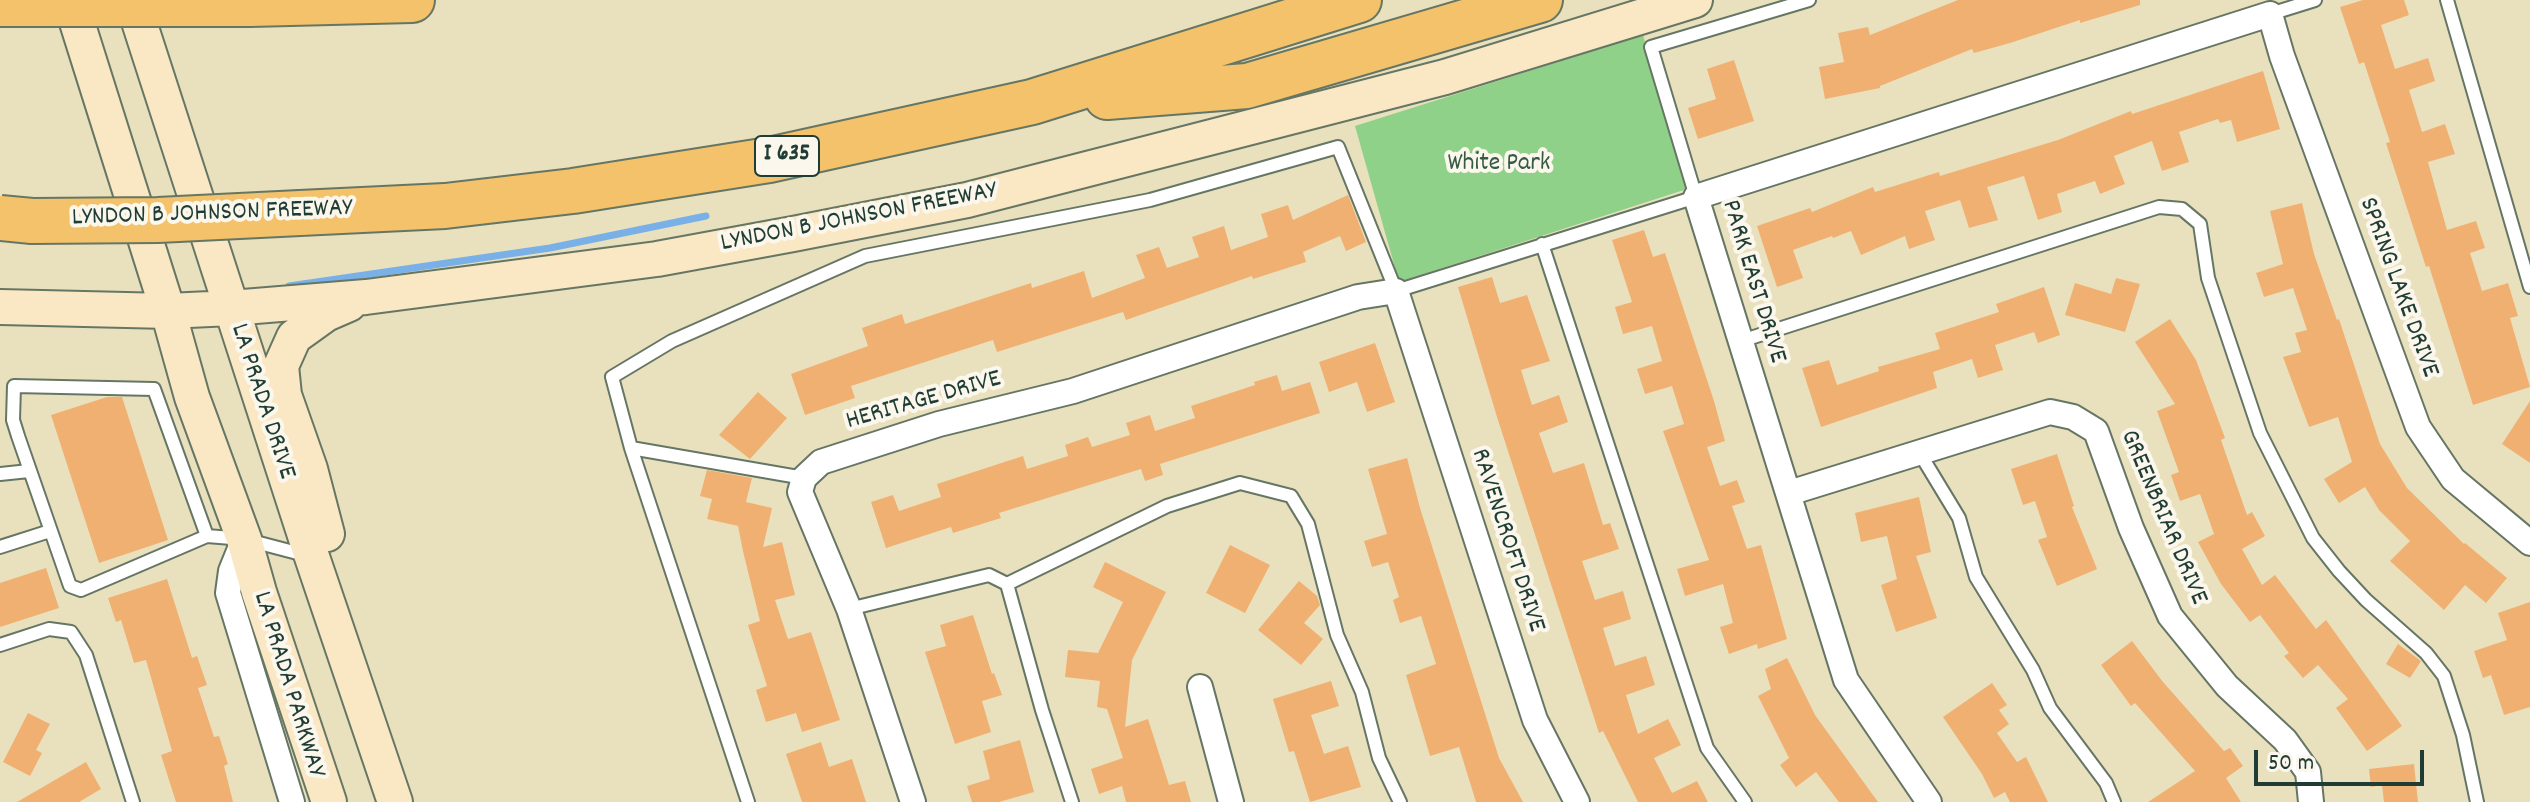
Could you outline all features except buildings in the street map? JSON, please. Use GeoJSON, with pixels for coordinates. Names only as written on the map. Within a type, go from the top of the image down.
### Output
{"type":"FeatureCollection","features":[{"type":"Feature","properties":{"kind":"highway"},"geometry":{"type":"LineString","coordinates":[[0,4],[250,4],[412,0]]}},
{"type":"Feature","properties":{"kind":"highway","name":"LYNDON B JOHNSON FREEWAY"},"geometry":{"type":"LineString","coordinates":[[0,218],[32,221],[158,220],[445,206],[573,191],[769,160],[1032,102],[1359,0]]}},
{"type":"Feature","properties":{"kind":"highway"},"geometry":{"type":"LineString","coordinates":[[1032,102],[1247,86],[1540,0]]}},
{"type":"Feature","properties":{"kind":"main road"},"geometry":{"type":"LineString","coordinates":[[70,0],[192,397],[244,539],[329,802]]}},
{"type":"Feature","properties":{"kind":"main road","name":"LA PRADA DRIVE"},"geometry":{"type":"LineString","coordinates":[[132,0],[312,557],[395,802]]}},
{"type":"Feature","properties":{"kind":"main road","name":"LYNDON B JOHNSON FREEWAY"},"geometry":{"type":"LineString","coordinates":[[0,307],[168,311],[231,308],[366,297],[657,259],[967,200],[1445,77],[1695,0]]}},
{"type":"Feature","properties":{"kind":"main road"},"geometry":{"type":"LineString","coordinates":[[348,656],[345,600],[310,469],[284,395],[281,366],[294,337],[326,314],[366,297]]}},
{"type":"Feature","properties":{"kind":"street","name":"PARK EAST DRIVE"},"geometry":{"type":"LineString","coordinates":[[1929,802],[1846,680],[1696,197],[2274,7]]}},
{"type":"Feature","properties":{"kind":"street","name":"SPRING LAKE DRIVE"},"geometry":{"type":"LineString","coordinates":[[2274,7],[2282,56],[2418,427],[2453,479],[2530,543]]}},
{"type":"Feature","properties":{"kind":"street","name":"HERITAGE DRIVE"},"geometry":{"type":"LineString","coordinates":[[804,478],[821,462],[925,428],[1073,391],[1358,297],[1396,291]]}},
{"type":"Feature","properties":{"kind":"street","name":"RAVENCROFT DRIVE"},"geometry":{"type":"LineString","coordinates":[[1396,291],[1535,720],[1577,802]]}},
{"type":"Feature","properties":{"kind":"street","name":"GREENBRIAR DRIVE"},"geometry":{"type":"LineString","coordinates":[[1789,493],[2050,412],[2073,417],[2096,431],[2131,528],[2170,616],[2227,686],[2285,740],[2308,772],[2311,802]]}},
{"type":"Feature","properties":{"kind":"street"},"geometry":{"type":"LineString","coordinates":[[804,478],[800,492],[849,609],[913,802]]}},
{"type":"Feature","properties":{"kind":"street","name":"LA PRADA PARKWAY"},"geometry":{"type":"LineString","coordinates":[[244,539],[231,571],[228,593],[292,802]]}},
{"type":"Feature","properties":{"kind":"street"},"geometry":{"type":"LineString","coordinates":[[1200,687],[1231,802]]}},
{"type":"Feature","properties":{"kind":"lane"},"geometry":{"type":"LineString","coordinates":[[748,802],[631,448],[612,377],[672,341],[865,256],[1150,200],[1338,147],[1396,291],[1696,197],[1651,47],[1809,0]]}},
{"type":"Feature","properties":{"kind":"lane"},"geometry":{"type":"LineString","coordinates":[[2274,7],[2315,0]]}},
{"type":"Feature","properties":{"kind":"lane"},"geometry":{"type":"LineString","coordinates":[[2447,0],[2530,287]]}},
{"type":"Feature","properties":{"kind":"lane"},"geometry":{"type":"LineString","coordinates":[[1741,341],[2159,207],[2182,209],[2200,224],[2208,278],[2260,433],[2313,538],[2366,600],[2426,653],[2444,676],[2463,735],[2477,802]]}},
{"type":"Feature","properties":{"kind":"lane"},"geometry":{"type":"LineString","coordinates":[[1542,244],[1707,748],[1745,802]]}},
{"type":"Feature","properties":{"kind":"lane"},"geometry":{"type":"LineString","coordinates":[[0,386],[154,389],[207,536]]}},
{"type":"Feature","properties":{"kind":"lane"},"geometry":{"type":"LineString","coordinates":[[14,386],[13,420],[70,586],[81,590],[207,536],[244,539],[312,557]]}},
{"type":"Feature","properties":{"kind":"lane"},"geometry":{"type":"LineString","coordinates":[[631,448],[804,478]]}},
{"type":"Feature","properties":{"kind":"lane"},"geometry":{"type":"LineString","coordinates":[[1919,452],[1959,518],[1976,577],[2033,670],[2050,708],[2106,783],[2114,802]]}},
{"type":"Feature","properties":{"kind":"lane"},"geometry":{"type":"LineString","coordinates":[[0,474],[29,471]]}},
{"type":"Feature","properties":{"kind":"lane"},"geometry":{"type":"LineString","coordinates":[[1007,584],[1167,506],[1240,483],[1291,496],[1308,524],[1337,635],[1362,692],[1379,758],[1400,802]]}},
{"type":"Feature","properties":{"kind":"lane"},"geometry":{"type":"LineString","coordinates":[[0,547],[50,531]]}},
{"type":"Feature","properties":{"kind":"lane"},"geometry":{"type":"LineString","coordinates":[[849,609],[989,575],[1007,584],[1042,710],[1072,802]]}},
{"type":"Feature","properties":{"kind":"lane"},"geometry":{"type":"LineString","coordinates":[[0,645],[49,629],[71,632],[86,655],[133,802]]}},
{"type":"Feature","properties":{"kind":"green space","name":"White Park"},"geometry":{"type":"Polygon","coordinates":[[[1643,35],[1687,189],[1399,282],[1355,126],[1643,35]]]}},
{"type":"Feature","properties":{"kind":"waterway"},"geometry":{"type":"LineString","coordinates":[[289,286],[550,248],[706,216]]}}]}
